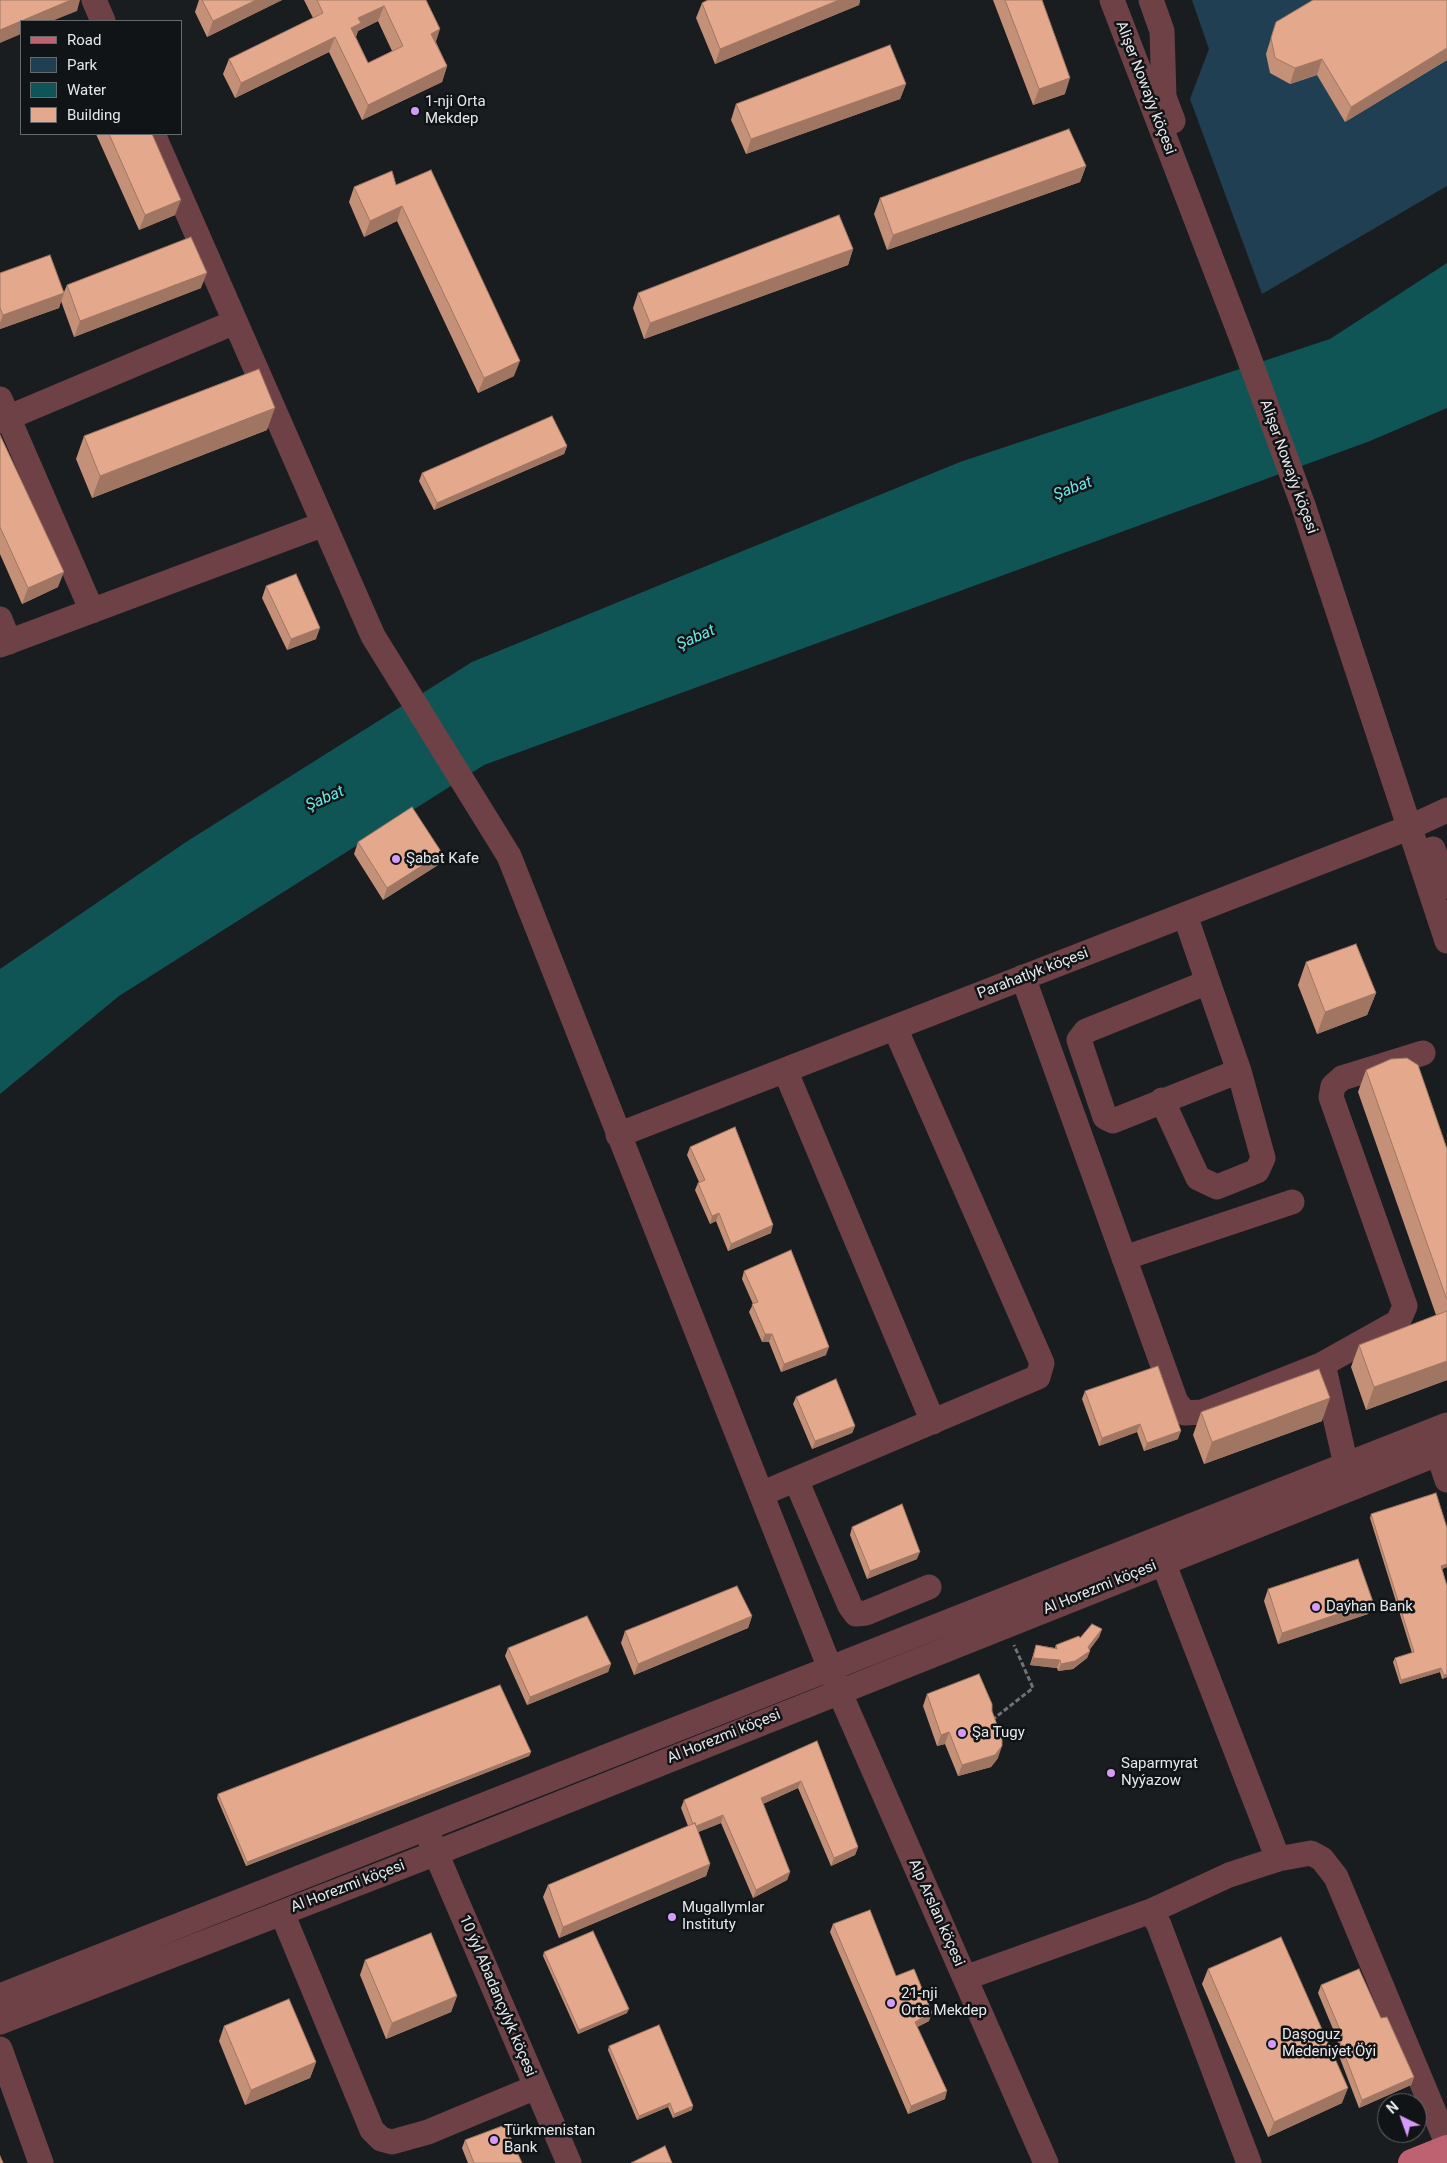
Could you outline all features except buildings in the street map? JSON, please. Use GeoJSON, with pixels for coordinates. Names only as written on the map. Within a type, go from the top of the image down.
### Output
{"type":"FeatureCollection","features":[{"type":"Feature","properties":{"kind":"main road"},"geometry":{"type":"LineString","coordinates":[[1412,2163],[1447,2149]]}},
{"type":"Feature","properties":{"kind":"street"},"geometry":{"type":"LineString","coordinates":[[94,0],[103,20]]}},
{"type":"Feature","properties":{"kind":"street","name":"Alişer Nowaýy köçesi"},"geometry":{"type":"LineString","coordinates":[[1112,0],[1248,336]]}},
{"type":"Feature","properties":{"kind":"street","name":"Alişer Nowaýy köçesi"},"geometry":{"type":"LineString","coordinates":[[1151,0],[1162,31],[1164,97],[1309,502],[1416,824],[1447,940]]}},
{"type":"Feature","properties":{"kind":"street","name":"Alp Arslan köçesi"},"geometry":{"type":"LineString","coordinates":[[153,135],[373,636],[508,856],[839,1691],[1046,2163]]}},
{"type":"Feature","properties":{"kind":"street"},"geometry":{"type":"LineString","coordinates":[[92,611],[3,412],[235,322]]}},
{"type":"Feature","properties":{"kind":"street"},"geometry":{"type":"LineString","coordinates":[[0,619],[5,643],[324,524]]}},
{"type":"Feature","properties":{"kind":"street","name":"Parahatlyk köçesi"},"geometry":{"type":"LineString","coordinates":[[618,1135],[1184,915],[1416,824],[1447,810]]}},
{"type":"Feature","properties":{"kind":"street","name":"Alişer Nowaýy köçesi"},"geometry":{"type":"LineString","coordinates":[[1416,824],[1447,886]]}},
{"type":"Feature","properties":{"kind":"street"},"geometry":{"type":"LineString","coordinates":[[1162,1100],[1198,1178],[1217,1187],[1257,1171],[1263,1158],[1239,1071],[1184,915]]}},
{"type":"Feature","properties":{"kind":"street"},"geometry":{"type":"LineString","coordinates":[[1023,977],[1176,1402],[1185,1412],[1202,1412],[1323,1364],[1398,1322],[1405,1306],[1331,1097],[1333,1086],[1342,1078],[1422,1053]]}},
{"type":"Feature","properties":{"kind":"street"},"geometry":{"type":"LineString","coordinates":[[1208,982],[1086,1031],[1079,1040],[1105,1117],[1113,1121],[1239,1071]]}},
{"type":"Feature","properties":{"kind":"street"},"geometry":{"type":"LineString","coordinates":[[761,1494],[1038,1377],[1042,1362],[895,1028]]}},
{"type":"Feature","properties":{"kind":"street"},"geometry":{"type":"LineString","coordinates":[[785,1070],[933,1422]]}},
{"type":"Feature","properties":{"kind":"street"},"geometry":{"type":"LineString","coordinates":[[1124,1258],[1292,1202]]}},
{"type":"Feature","properties":{"kind":"street"},"geometry":{"type":"LineString","coordinates":[[1323,1364],[1346,1465]]}},
{"type":"Feature","properties":{"kind":"street","name":"Al Horezmi köçesi"},"geometry":{"type":"LineString","coordinates":[[0,1996],[1447,1425]]}},
{"type":"Feature","properties":{"kind":"street"},"geometry":{"type":"LineString","coordinates":[[1443,1451],[1447,1480]]}},
{"type":"Feature","properties":{"kind":"street","name":"Al Horezmi köçesi"},"geometry":{"type":"LineString","coordinates":[[0,2022],[436,1853],[1443,1451]]}},
{"type":"Feature","properties":{"kind":"street"},"geometry":{"type":"LineString","coordinates":[[796,1480],[850,1606],[856,1614],[866,1613],[929,1586]]}},
{"type":"Feature","properties":{"kind":"street"},"geometry":{"type":"LineString","coordinates":[[1163,1562],[1278,1859]]}},
{"type":"Feature","properties":{"kind":"street","name":"10 ýyl Abadançylyk köçesi"},"geometry":{"type":"LineString","coordinates":[[425,1828],[569,2163]]}},
{"type":"Feature","properties":{"kind":"street"},"geometry":{"type":"LineString","coordinates":[[965,1978],[1151,1911],[1229,1875],[1278,1859],[1311,1854],[1322,1859],[1336,1876],[1447,2143]]}},
{"type":"Feature","properties":{"kind":"street"},"geometry":{"type":"LineString","coordinates":[[1151,1911],[1159,1925],[1248,2163]]}},
{"type":"Feature","properties":{"kind":"street"},"geometry":{"type":"LineString","coordinates":[[282,1913],[372,2130],[381,2139],[392,2142],[428,2132],[536,2087]]}},
{"type":"Feature","properties":{"kind":"street"},"geometry":{"type":"LineString","coordinates":[[0,2049],[41,2163]]}},
{"type":"Feature","properties":{"kind":"path"},"geometry":{"type":"LineString","coordinates":[[991,1720],[1032,1688],[1014,1644],[1023,1641]]}},
{"type":"Feature","properties":{"kind":"green space"},"geometry":{"type":"Polygon","coordinates":[[[1192,0],[1447,0],[1447,186],[1262,294],[1190,99],[1209,49],[1192,0]]]}},
{"type":"Feature","properties":{"kind":"water","name":"Şabat"},"geometry":{"type":"Polygon","coordinates":[[[1447,263],[1447,408],[1370,441],[484,765],[119,996],[0,1094],[0,969],[186,842],[472,662],[960,462],[1330,339],[1447,263]]]}},
{"type":"Feature","properties":{"kind":"place","name":"1-nji Orta Mekdep"},"geometry":{"type":"Point","coordinates":[415,111]}},
{"type":"Feature","properties":{"kind":"place","name":"Şabat Kafe"},"geometry":{"type":"Point","coordinates":[396,859]}},
{"type":"Feature","properties":{"kind":"place","name":"Daýhan Bank"},"geometry":{"type":"Point","coordinates":[1316,1607]}},
{"type":"Feature","properties":{"kind":"place","name":"Şa Tugy"},"geometry":{"type":"Point","coordinates":[962,1733]}},
{"type":"Feature","properties":{"kind":"place","name":"Saparmyrat Nyýazow"},"geometry":{"type":"Point","coordinates":[1111,1773]}},
{"type":"Feature","properties":{"kind":"place","name":"Mugallymlar Instituty"},"geometry":{"type":"Point","coordinates":[672,1917]}},
{"type":"Feature","properties":{"kind":"place","name":"21-nji Orta Mekdep"},"geometry":{"type":"Point","coordinates":[891,2003]}},
{"type":"Feature","properties":{"kind":"place","name":"Daşoguz Medeniýet Öýi"},"geometry":{"type":"Point","coordinates":[1272,2044]}},
{"type":"Feature","properties":{"kind":"place","name":"Türkmenistan Bank"},"geometry":{"type":"Point","coordinates":[494,2140]}}]}
